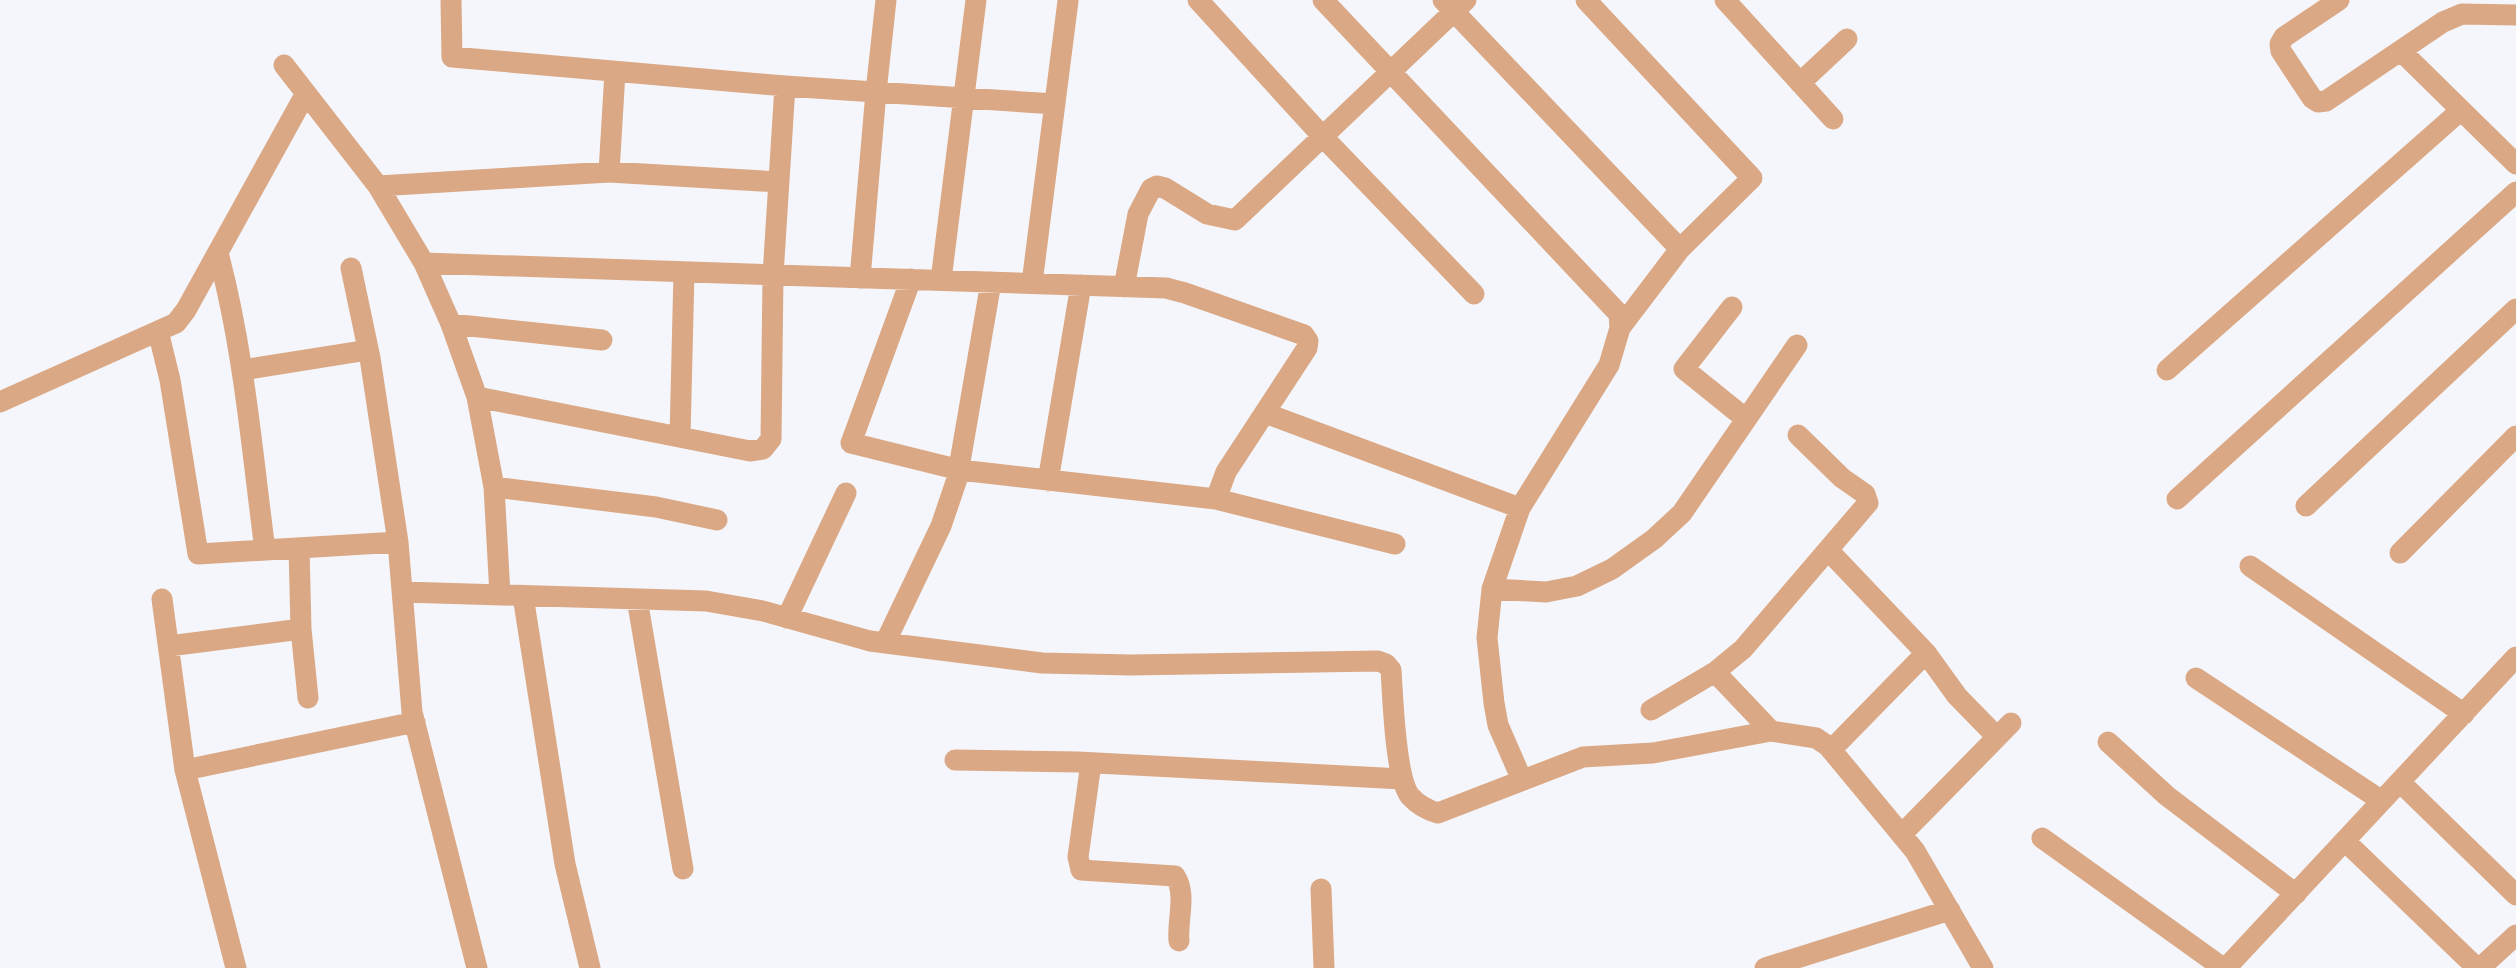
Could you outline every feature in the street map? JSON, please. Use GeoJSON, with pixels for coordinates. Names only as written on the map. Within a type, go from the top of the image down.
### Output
{"type":"FeatureCollection","features":[{"type":"Feature","properties":{"kind":"street"},"geometry":{"type":"LineString","coordinates":[[451,0],[452,57],[785,86],[1055,104]]}},
{"type":"Feature","properties":{"kind":"street"},"geometry":{"type":"LineString","coordinates":[[860,278],[886,0]]}},
{"type":"Feature","properties":{"kind":"street"},"geometry":{"type":"LineString","coordinates":[[941,281],[976,0]]}},
{"type":"Feature","properties":{"kind":"street"},"geometry":{"type":"LineString","coordinates":[[1198,0],[1324,138],[1474,294]]}},
{"type":"Feature","properties":{"kind":"street"},"geometry":{"type":"LineString","coordinates":[[1323,0],[1619,314],[1620,328],[1609,365],[1520,508],[1492,589],[1487,638],[1494,703],[1499,725],[1521,780]]}},
{"type":"Feature","properties":{"kind":"street"},"geometry":{"type":"LineString","coordinates":[[1586,0],[1752,178],[1680,250],[1620,328]]}},
{"type":"Feature","properties":{"kind":"street"},"geometry":{"type":"LineString","coordinates":[[1725,0],[1833,119]]}},
{"type":"Feature","properties":{"kind":"street"},"geometry":{"type":"LineString","coordinates":[[2339,0],[2284,37],[2280,44],[2281,51],[2312,98],[2318,102],[2326,101],[2443,22],[2462,14],[2516,15]]}},
{"type":"Feature","properties":{"kind":"street"},"geometry":{"type":"LineString","coordinates":[[1032,283],[1068,1]]}},
{"type":"Feature","properties":{"kind":"street"},"geometry":{"type":"LineString","coordinates":[[1124,287],[1138,214],[1151,189],[1157,186],[1165,188],[1207,214],[1235,220],[1392,72],[1455,4],[1680,250]]}},
{"type":"Feature","properties":{"kind":"street"},"geometry":{"type":"LineString","coordinates":[[1800,83],[1847,38]]}},
{"type":"Feature","properties":{"kind":"street"},"geometry":{"type":"LineString","coordinates":[[2401,51],[2516,164]]}},
{"type":"Feature","properties":{"kind":"street"},"geometry":{"type":"LineString","coordinates":[[284,65],[378,186],[424,263],[450,324],[477,397],[494,487],[500,595]]}},
{"type":"Feature","properties":{"kind":"street"},"geometry":{"type":"LineString","coordinates":[[609,172],[615,72]]}},
{"type":"Feature","properties":{"kind":"street"},"geometry":{"type":"LineString","coordinates":[[477,397],[750,451],[763,449],[771,439],[773,275],[785,86]]}},
{"type":"Feature","properties":{"kind":"street"},"geometry":{"type":"LineString","coordinates":[[0,402],[176,323],[186,310],[306,93]]}},
{"type":"Feature","properties":{"kind":"street"},"geometry":{"type":"LineString","coordinates":[[2167,370],[2460,111]]}},
{"type":"Feature","properties":{"kind":"street"},"geometry":{"type":"LineString","coordinates":[[378,186],[609,172],[779,182]]}},
{"type":"Feature","properties":{"kind":"street"},"geometry":{"type":"LineString","coordinates":[[2177,499],[2516,192]]}},
{"type":"Feature","properties":{"kind":"street"},"geometry":{"type":"LineString","coordinates":[[218,253],[228,289],[242,370],[265,550]]}},
{"type":"Feature","properties":{"kind":"street"},"geometry":{"type":"LineString","coordinates":[[424,263],[1166,288],[1185,293],[1304,335],[1308,341],[1307,348],[1226,472],[1216,499]]}},
{"type":"Feature","properties":{"kind":"street"},"geometry":{"type":"LineString","coordinates":[[351,268],[368,350],[398,542],[415,722],[477,968]]}},
{"type":"Feature","properties":{"kind":"street"},"geometry":{"type":"LineString","coordinates":[[680,438],[684,272]]}},
{"type":"Feature","properties":{"kind":"street"},"geometry":{"type":"LineString","coordinates":[[911,279],[851,443],[960,470],[1216,499],[1395,544]]}},
{"type":"Feature","properties":{"kind":"street"},"geometry":{"type":"LineString","coordinates":[[885,643],[941,526],[960,470],[991,282]]}},
{"type":"Feature","properties":{"kind":"street"},"geometry":{"type":"LineString","coordinates":[[1048,481],[1082,285]]}},
{"type":"Feature","properties":{"kind":"street"},"geometry":{"type":"LineString","coordinates":[[1732,307],[1684,369],[1746,419]]}},
{"type":"Feature","properties":{"kind":"street"},"geometry":{"type":"LineString","coordinates":[[2306,506],[2516,309]]}},
{"type":"Feature","properties":{"kind":"street"},"geometry":{"type":"LineString","coordinates":[[450,324],[602,340]]}},
{"type":"Feature","properties":{"kind":"street"},"geometry":{"type":"LineString","coordinates":[[158,331],[170,380],[198,554],[398,542]]}},
{"type":"Feature","properties":{"kind":"street"},"geometry":{"type":"LineString","coordinates":[[1492,589],[1546,592],[1577,586],[1612,569],[1654,539],[1682,513],[1797,345]]}},
{"type":"Feature","properties":{"kind":"street"},"geometry":{"type":"LineString","coordinates":[[242,370],[368,350]]}},
{"type":"Feature","properties":{"kind":"street"},"geometry":{"type":"LineString","coordinates":[[1265,413],[1520,508]]}},
{"type":"Feature","properties":{"kind":"street"},"geometry":{"type":"LineString","coordinates":[[1651,710],[1715,672],[1743,649],[1868,503],[1864,494],[1842,478],[1798,435]]}},
{"type":"Feature","properties":{"kind":"street"},"geometry":{"type":"LineString","coordinates":[[2400,552],[2516,436]]}},
{"type":"Feature","properties":{"kind":"street"},"geometry":{"type":"LineString","coordinates":[[494,487],[656,507],[717,520]]}},
{"type":"Feature","properties":{"kind":"street"},"geometry":{"type":"LineString","coordinates":[[787,618],[846,493]]}},
{"type":"Feature","properties":{"kind":"street"},"geometry":{"type":"LineString","coordinates":[[299,548],[301,629],[308,698]]}},
{"type":"Feature","properties":{"kind":"street"},"geometry":{"type":"LineString","coordinates":[[1828,550],[1926,653],[1957,696],[2004,730],[1902,834]]}},
{"type":"Feature","properties":{"kind":"street"},"geometry":{"type":"LineString","coordinates":[[2250,566],[2463,714]]}},
{"type":"Feature","properties":{"kind":"street"},"geometry":{"type":"LineString","coordinates":[[402,592],[706,601],[787,618],[870,641],[1042,663],[1130,665],[1378,661],[1391,670],[1402,779],[1409,795],[1426,809],[1438,813],[1583,757],[1653,753],[1771,731],[1816,738],[1831,750],[1915,851],[1983,968]]}},
{"type":"Feature","properties":{"kind":"street"},"geometry":{"type":"LineString","coordinates":[[523,596],[565,864],[590,968]]}},
{"type":"Feature","properties":{"kind":"street"},"geometry":{"type":"LineString","coordinates":[[162,599],[185,770],[236,968]]}},
{"type":"Feature","properties":{"kind":"street"},"geometry":{"type":"LineString","coordinates":[[636,599],[683,869]]}},
{"type":"Feature","properties":{"kind":"street"},"geometry":{"type":"LineString","coordinates":[[169,646],[301,629]]}},
{"type":"Feature","properties":{"kind":"street"},"geometry":{"type":"LineString","coordinates":[[1831,750],[1926,653]]}},
{"type":"Feature","properties":{"kind":"street"},"geometry":{"type":"LineString","coordinates":[[2042,838],[2224,968],[2516,657]]}},
{"type":"Feature","properties":{"kind":"street"},"geometry":{"type":"LineString","coordinates":[[1715,672],[1771,731]]}},
{"type":"Feature","properties":{"kind":"street"},"geometry":{"type":"LineString","coordinates":[[2196,678],[2382,801]]}},
{"type":"Feature","properties":{"kind":"street"},"geometry":{"type":"LineString","coordinates":[[185,770],[415,722]]}},
{"type":"Feature","properties":{"kind":"street"},"geometry":{"type":"LineString","coordinates":[[2108,742],[2167,796],[2295,894]]}},
{"type":"Feature","properties":{"kind":"street"},"geometry":{"type":"LineString","coordinates":[[955,760],[1091,763],[1402,779]]}},
{"type":"Feature","properties":{"kind":"street"},"geometry":{"type":"LineString","coordinates":[[1091,763],[1078,857],[1082,870],[1175,876],[1181,885],[1177,926],[1179,941]]}},
{"type":"Feature","properties":{"kind":"street"},"geometry":{"type":"LineString","coordinates":[[2400,782],[2516,895]]}},
{"type":"Feature","properties":{"kind":"street"},"geometry":{"type":"LineString","coordinates":[[2344,841],[2478,968],[2516,935]]}},
{"type":"Feature","properties":{"kind":"street"},"geometry":{"type":"LineString","coordinates":[[1321,889],[1324,968]]}},
{"type":"Feature","properties":{"kind":"street"},"geometry":{"type":"LineString","coordinates":[[1765,968],[1950,910]]}}]}
